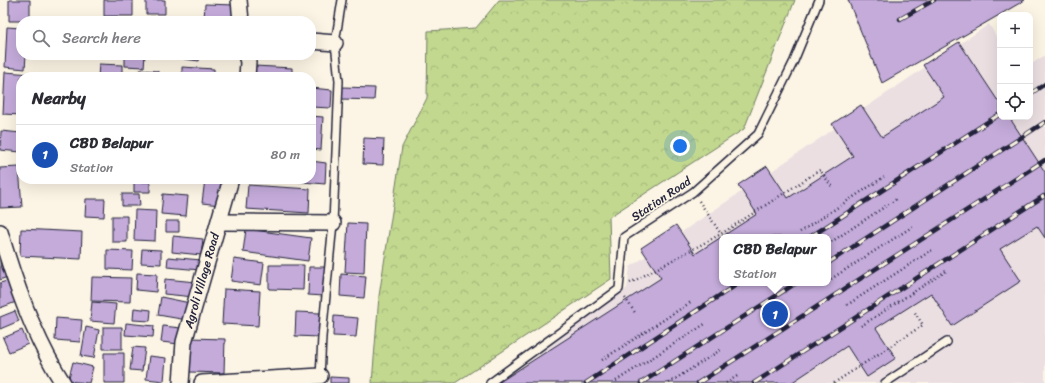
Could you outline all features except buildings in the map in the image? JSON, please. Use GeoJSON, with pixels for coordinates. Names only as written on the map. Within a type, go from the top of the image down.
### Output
{"type":"FeatureCollection","features":[{"type":"Feature","properties":{"kind":"street"},"geometry":{"type":"LineString","coordinates":[[235,0],[239,0],[241,16]]}},
{"type":"Feature","properties":{"kind":"street"},"geometry":{"type":"LineString","coordinates":[[316,42],[335,43]]}},
{"type":"Feature","properties":{"kind":"street"},"geometry":{"type":"LineString","coordinates":[[247,60],[247,72]]}},
{"type":"Feature","properties":{"kind":"street","name":"Agroli Village Road"},"geometry":{"type":"LineString","coordinates":[[181,383],[184,342],[230,184]]}},
{"type":"Feature","properties":{"kind":"street"},"geometry":{"type":"LineString","coordinates":[[219,222],[333,222]]}},
{"type":"Feature","properties":{"kind":"street"},"geometry":{"type":"LineString","coordinates":[[0,232],[26,310],[52,366],[63,383]]}},
{"type":"Feature","properties":{"kind":"street"},"geometry":{"type":"LineString","coordinates":[[202,383],[320,380]]}},
{"type":"Feature","properties":{"kind":"lane"},"geometry":{"type":"LineString","coordinates":[[320,380],[322,337],[333,222],[339,81],[335,43],[342,0]]}},
{"type":"Feature","properties":{"kind":"lane","name":"Station Road"},"geometry":{"type":"LineString","coordinates":[[619,289],[624,237],[693,192],[758,134],[794,61],[819,0]]}},
{"type":"Feature","properties":{"kind":"lane"},"geometry":{"type":"LineString","coordinates":[[490,383],[619,289]]}},
{"type":"Feature","properties":{"kind":"lane"},"geometry":{"type":"LineString","coordinates":[[885,383],[948,342]]}},
{"type":"Feature","properties":{"kind":"path"},"geometry":{"type":"LineString","coordinates":[[693,192],[721,234],[820,170],[832,187]]}},
{"type":"Feature","properties":{"kind":"path"},"geometry":{"type":"LineString","coordinates":[[800,232],[884,177]]}},
{"type":"Feature","properties":{"kind":"path"},"geometry":{"type":"LineString","coordinates":[[831,242],[898,198]]}},
{"type":"Feature","properties":{"kind":"path"},"geometry":{"type":"LineString","coordinates":[[831,279],[915,224]]}},
{"type":"Feature","properties":{"kind":"path"},"geometry":{"type":"LineString","coordinates":[[636,314],[619,289],[719,235]]}},
{"type":"Feature","properties":{"kind":"path"},"geometry":{"type":"LineString","coordinates":[[847,305],[932,250]]}},
{"type":"Feature","properties":{"kind":"path"},"geometry":{"type":"LineString","coordinates":[[861,326],[946,271]]}},
{"type":"Feature","properties":{"kind":"path"},"geometry":{"type":"LineString","coordinates":[[602,360],[691,302]]}},
{"type":"Feature","properties":{"kind":"path"},"geometry":{"type":"LineString","coordinates":[[834,383],[923,325],[914,311]]}},
{"type":"Feature","properties":{"kind":"path"},"geometry":{"type":"LineString","coordinates":[[616,381],[705,324]]}},
{"type":"Feature","properties":{"kind":"path"},"geometry":{"type":"LineString","coordinates":[[669,383],[722,349]]}},
{"type":"Feature","properties":{"kind":"path"},"geometry":{"type":"LineString","coordinates":[[726,383],[739,375]]}},
{"type":"Feature","properties":{"kind":"shaded area"},"geometry":{"type":"Polygon","coordinates":[[[989,24],[997,38],[997,120],[1033,120],[1033,63],[1045,55],[1045,383],[500,383],[627,288],[630,267],[989,24]]]}},
{"type":"Feature","properties":{"kind":"green space"},"geometry":{"type":"Polygon","coordinates":[[[499,0],[795,0],[744,129],[609,217],[611,279],[455,383],[372,383],[379,296],[402,147],[427,98],[428,31],[476,28],[499,0]]]}},
{"type":"Feature","properties":{"kind":"railway"},"geometry":{"type":"LineString","coordinates":[[900,19],[934,0]]}},
{"type":"Feature","properties":{"kind":"railway"},"geometry":{"type":"LineString","coordinates":[[1033,92],[1045,84]]}},
{"type":"Feature","properties":{"kind":"railway"},"geometry":{"type":"LineString","coordinates":[[815,234],[997,116]]}},
{"type":"Feature","properties":{"kind":"railway"},"geometry":{"type":"LineString","coordinates":[[831,261],[1045,122]]}},
{"type":"Feature","properties":{"kind":"railway"},"geometry":{"type":"LineString","coordinates":[[698,383],[1045,160]]}},
{"type":"Feature","properties":{"kind":"railway"},"geometry":{"type":"LineString","coordinates":[[754,383],[1044,196]]}},
{"type":"Feature","properties":{"kind":"railway"},"geometry":{"type":"LineString","coordinates":[[586,383],[734,286]]}},
{"type":"Feature","properties":{"kind":"railway"},"geometry":{"type":"LineString","coordinates":[[641,383],[791,286]]}},
{"type":"Feature","properties":{"kind":"place","name":"CBD Belapur"},"geometry":{"type":"Point","coordinates":[775,314]}}]}
